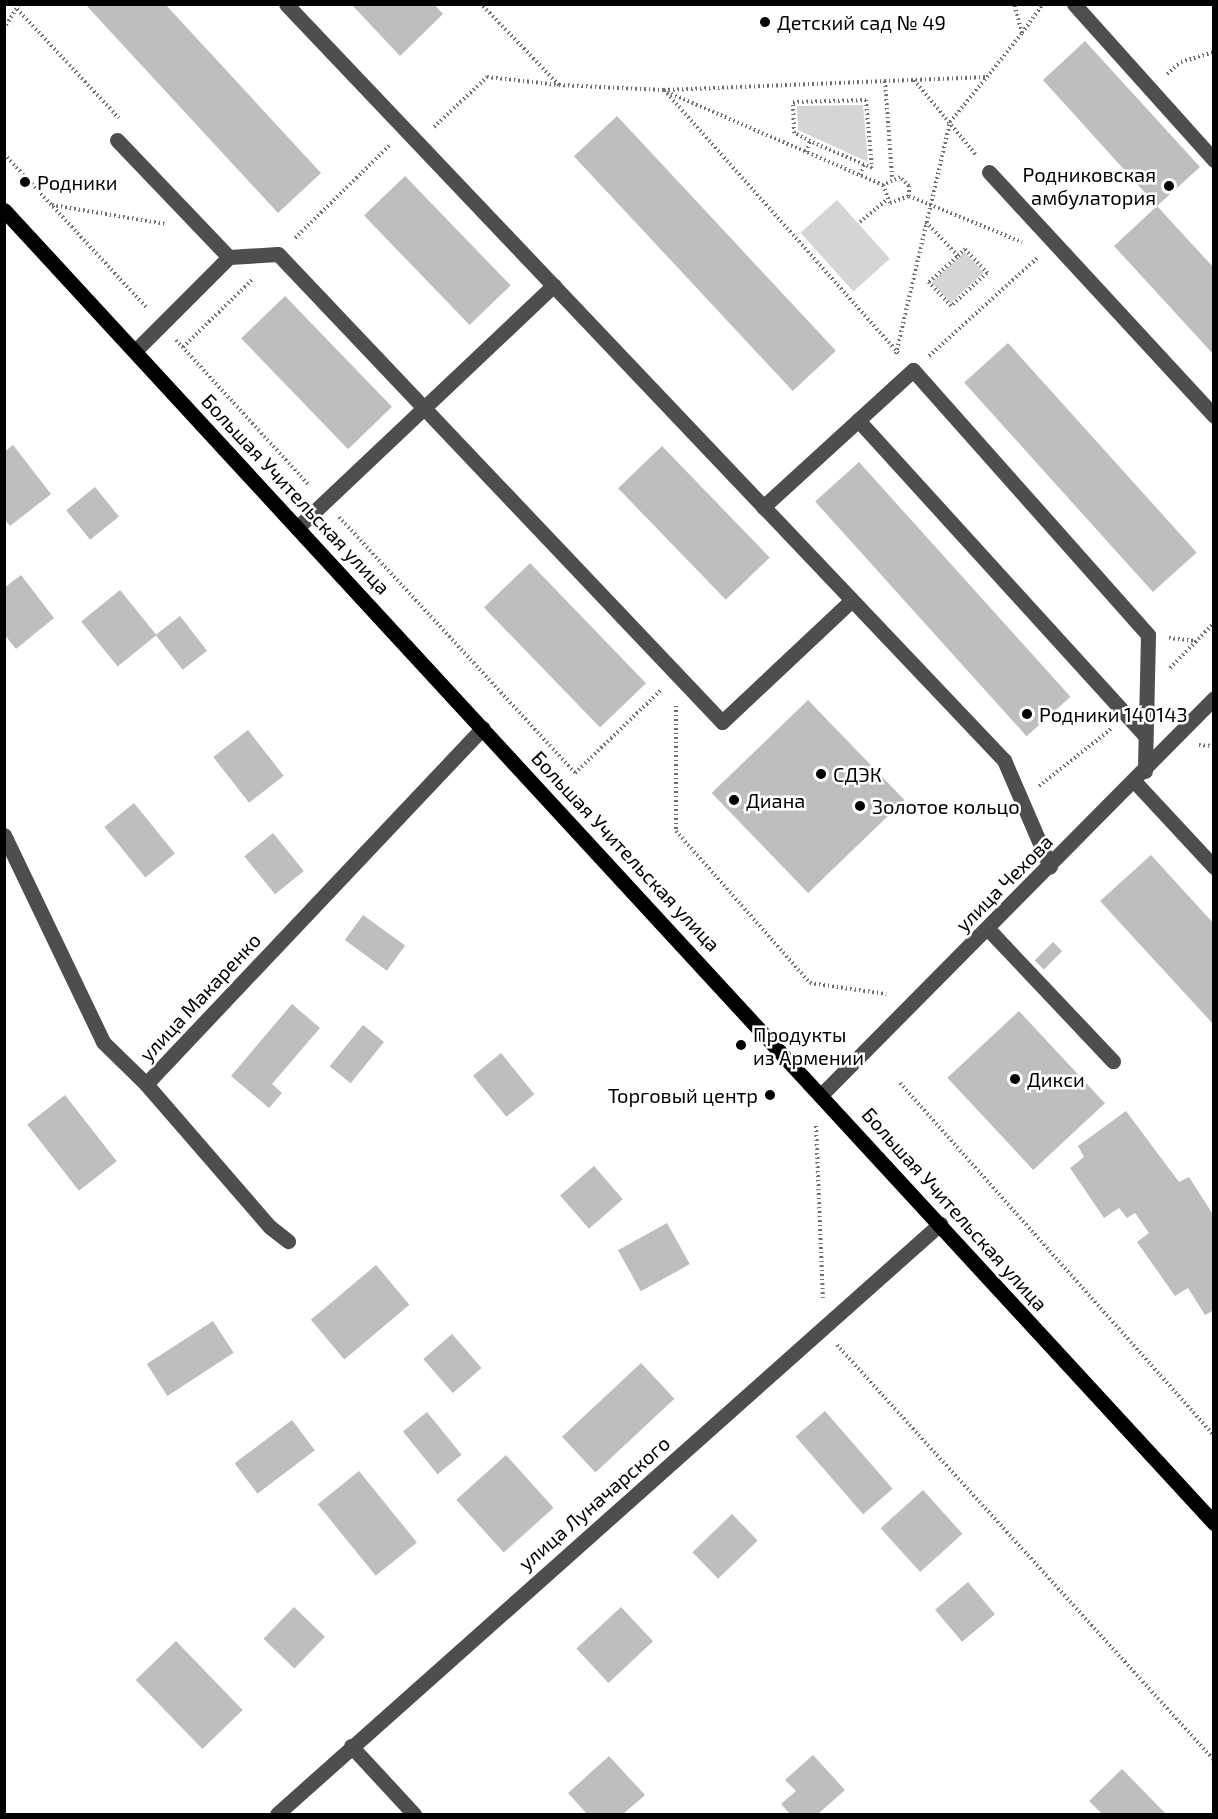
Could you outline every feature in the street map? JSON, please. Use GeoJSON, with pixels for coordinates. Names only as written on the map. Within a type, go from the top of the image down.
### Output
{"type":"FeatureCollection","features":[{"type":"Feature","properties":{"kind":"main road","name":"Большая Учительская улица"},"geometry":{"type":"LineString","coordinates":[[4,210],[822,1094],[1214,1523]]}},
{"type":"Feature","properties":{"kind":"street"},"geometry":{"type":"LineString","coordinates":[[286,4],[1004,760],[1050,867]]}},
{"type":"Feature","properties":{"kind":"street"},"geometry":{"type":"LineString","coordinates":[[1074,4],[1214,160]]}},
{"type":"Feature","properties":{"kind":"street"},"geometry":{"type":"LineString","coordinates":[[117,140],[229,257]]}},
{"type":"Feature","properties":{"kind":"street"},"geometry":{"type":"LineString","coordinates":[[989,171],[1049,247],[1214,416]]}},
{"type":"Feature","properties":{"kind":"street"},"geometry":{"type":"LineString","coordinates":[[135,351],[229,257],[278,254],[426,406],[722,722],[851,601]]}},
{"type":"Feature","properties":{"kind":"street"},"geometry":{"type":"LineString","coordinates":[[298,527],[554,285]]}},
{"type":"Feature","properties":{"kind":"street"},"geometry":{"type":"LineString","coordinates":[[763,507],[913,370],[1148,635],[1145,735],[1140,776],[1214,867]]}},
{"type":"Feature","properties":{"kind":"street"},"geometry":{"type":"LineString","coordinates":[[858,420],[1145,735]]}},
{"type":"Feature","properties":{"kind":"street","name":"улица Чехова"},"geometry":{"type":"LineString","coordinates":[[822,1094],[1050,867],[1214,698]]}},
{"type":"Feature","properties":{"kind":"street","name":"улица Макаренко"},"geometry":{"type":"LineString","coordinates":[[4,835],[103,1042],[146,1084],[483,728]]}},
{"type":"Feature","properties":{"kind":"street"},"geometry":{"type":"LineString","coordinates":[[988,929],[1113,1060]]}},
{"type":"Feature","properties":{"kind":"street"},"geometry":{"type":"LineString","coordinates":[[146,1084],[270,1227],[288,1241]]}},
{"type":"Feature","properties":{"kind":"street","name":"улица Луначарского"},"geometry":{"type":"LineString","coordinates":[[277,1815],[351,1746],[940,1224]]}},
{"type":"Feature","properties":{"kind":"street"},"geometry":{"type":"LineString","coordinates":[[351,1746],[414,1815]]}},
{"type":"Feature","properties":{"kind":"path"},"geometry":{"type":"LineString","coordinates":[[481,4],[559,85]]}},
{"type":"Feature","properties":{"kind":"path"},"geometry":{"type":"LineString","coordinates":[[1014,4],[1022,33]]}},
{"type":"Feature","properties":{"kind":"path"},"geometry":{"type":"LineString","coordinates":[[888,393],[950,122],[1043,4]]}},
{"type":"Feature","properties":{"kind":"path"},"geometry":{"type":"LineString","coordinates":[[4,29],[18,7],[129,129],[117,140]]}},
{"type":"Feature","properties":{"kind":"path"},"geometry":{"type":"LineString","coordinates":[[1149,89],[1181,62],[1214,52]]}},
{"type":"Feature","properties":{"kind":"path"},"geometry":{"type":"LineString","coordinates":[[417,142],[488,77],[559,85],[664,90],[987,77]]}},
{"type":"Feature","properties":{"kind":"path"},"geometry":{"type":"LineString","coordinates":[[914,80],[989,171]]}},
{"type":"Feature","properties":{"kind":"path"},"geometry":{"type":"LineString","coordinates":[[885,81],[892,177]]}},
{"type":"Feature","properties":{"kind":"path"},"geometry":{"type":"LineString","coordinates":[[664,90],[883,185]]}},
{"type":"Feature","properties":{"kind":"path"},"geometry":{"type":"LineString","coordinates":[[664,90],[913,370],[1049,247],[909,196]]}},
{"type":"Feature","properties":{"kind":"path"},"geometry":{"type":"LineString","coordinates":[[867,100],[872,168],[810,141],[794,133],[793,102],[867,100]]}},
{"type":"Feature","properties":{"kind":"path"},"geometry":{"type":"LineString","coordinates":[[806,152],[810,141]]}},
{"type":"Feature","properties":{"kind":"path"},"geometry":{"type":"LineString","coordinates":[[4,154],[575,773],[677,675]]}},
{"type":"Feature","properties":{"kind":"path"},"geometry":{"type":"LineString","coordinates":[[860,175],[864,164]]}},
{"type":"Feature","properties":{"kind":"path"},"geometry":{"type":"LineString","coordinates":[[883,185],[892,177]]}},
{"type":"Feature","properties":{"kind":"path"},"geometry":{"type":"LineString","coordinates":[[892,177],[906,181],[909,196]]}},
{"type":"Feature","properties":{"kind":"path"},"geometry":{"type":"LineString","coordinates":[[883,185],[886,200]]}},
{"type":"Feature","properties":{"kind":"path"},"geometry":{"type":"LineString","coordinates":[[886,200],[896,204],[909,196]]}},
{"type":"Feature","properties":{"kind":"path"},"geometry":{"type":"LineString","coordinates":[[860,222],[886,200]]}},
{"type":"Feature","properties":{"kind":"path"},"geometry":{"type":"LineString","coordinates":[[51,205],[203,231]]}},
{"type":"Feature","properties":{"kind":"path"},"geometry":{"type":"LineString","coordinates":[[926,222],[957,256]]}},
{"type":"Feature","properties":{"kind":"path"},"geometry":{"type":"LineString","coordinates":[[965,249],[987,273],[951,306],[929,282],[957,256],[965,249]]}},
{"type":"Feature","properties":{"kind":"path"},"geometry":{"type":"LineString","coordinates":[[677,675],[676,831],[810,983],[886,994]]}},
{"type":"Feature","properties":{"kind":"path"},"geometry":{"type":"LineString","coordinates":[[900,1083],[1214,1436]]}},
{"type":"Feature","properties":{"kind":"path"},"geometry":{"type":"LineString","coordinates":[[815,1117],[824,1328]]}},
{"type":"Feature","properties":{"kind":"path"},"geometry":{"type":"LineString","coordinates":[[825,1348],[834,1341],[1214,1760]]}},
{"type":"Feature","properties":{"kind":"shaded area"},"geometry":{"type":"Polygon","coordinates":[[[863,105],[868,162],[798,130],[797,106],[863,105]]]}},
{"type":"Feature","properties":{"kind":"shaded area"},"geometry":{"type":"Polygon","coordinates":[[[837,200],[890,259],[853,291],[801,233],[837,200]]]}},
{"type":"Feature","properties":{"kind":"shaded area"},"geometry":{"type":"Polygon","coordinates":[[[965,252],[984,273],[950,303],[932,282],[965,252]]]}},
{"type":"Feature","properties":{"kind":"building"},"geometry":{"type":"Polygon","coordinates":[[[85,4],[165,4],[321,173],[278,213],[85,4]]]}},
{"type":"Feature","properties":{"kind":"building"},"geometry":{"type":"Polygon","coordinates":[[[351,4],[434,4],[443,14],[400,56],[351,4]]]}},
{"type":"Feature","properties":{"kind":"building"},"geometry":{"type":"Polygon","coordinates":[[[1085,41],[1200,167],[1157,206],[1043,80],[1085,41]]]}},
{"type":"Feature","properties":{"kind":"building"},"geometry":{"type":"Polygon","coordinates":[[[617,116],[836,351],[793,391],[574,156],[617,116]]]}},
{"type":"Feature","properties":{"kind":"building"},"geometry":{"type":"Polygon","coordinates":[[[405,176],[511,285],[470,325],[364,216],[405,176]]]}},
{"type":"Feature","properties":{"kind":"building"},"geometry":{"type":"Polygon","coordinates":[[[1157,206],[1214,268],[1214,355],[1114,246],[1157,206]]]}},
{"type":"Feature","properties":{"kind":"building"},"geometry":{"type":"Polygon","coordinates":[[[285,296],[392,407],[348,449],[241,338],[285,296]]]}},
{"type":"Feature","properties":{"kind":"building"},"geometry":{"type":"Polygon","coordinates":[[[1008,343],[1197,553],[1153,592],[964,382],[1008,343]]]}},
{"type":"Feature","properties":{"kind":"building"},"geometry":{"type":"Polygon","coordinates":[[[13,445],[51,494],[10,526],[4,519],[4,452],[13,445]]]}},
{"type":"Feature","properties":{"kind":"building"},"geometry":{"type":"Polygon","coordinates":[[[662,446],[770,557],[726,600],[618,488],[662,446]]]}},
{"type":"Feature","properties":{"kind":"building"},"geometry":{"type":"Polygon","coordinates":[[[859,462],[1070,697],[1027,736],[815,501],[859,462]]]}},
{"type":"Feature","properties":{"kind":"building"},"geometry":{"type":"Polygon","coordinates":[[[95,487],[119,517],[90,540],[66,510],[95,487]]]}},
{"type":"Feature","properties":{"kind":"building"},"geometry":{"type":"Polygon","coordinates":[[[530,563],[646,683],[600,728],[484,607],[530,563]]]}},
{"type":"Feature","properties":{"kind":"building"},"geometry":{"type":"Polygon","coordinates":[[[21,575],[54,618],[16,649],[4,634],[4,588],[21,575]]]}},
{"type":"Feature","properties":{"kind":"building"},"geometry":{"type":"Polygon","coordinates":[[[120,590],[157,635],[118,667],[81,621],[120,590]]]}},
{"type":"Feature","properties":{"kind":"building"},"geometry":{"type":"Polygon","coordinates":[[[180,616],[207,651],[183,670],[156,635],[180,616]]]}},
{"type":"Feature","properties":{"kind":"building"},"geometry":{"type":"Polygon","coordinates":[[[808,700],[905,800],[808,893],[712,793],[808,700]]]}},
{"type":"Feature","properties":{"kind":"building"},"geometry":{"type":"Polygon","coordinates":[[[248,730],[284,776],[249,803],[213,757],[248,730]]]}},
{"type":"Feature","properties":{"kind":"building"},"geometry":{"type":"Polygon","coordinates":[[[134,803],[175,854],[145,877],[104,827],[134,803]]]}},
{"type":"Feature","properties":{"kind":"building"},"geometry":{"type":"Polygon","coordinates":[[[273,833],[304,871],[275,894],[244,856],[273,833]]]}},
{"type":"Feature","properties":{"kind":"building"},"geometry":{"type":"Polygon","coordinates":[[[1151,855],[1214,924],[1214,1025],[1100,901],[1151,855]]]}},
{"type":"Feature","properties":{"kind":"building"},"geometry":{"type":"Polygon","coordinates":[[[363,915],[405,946],[387,971],[345,940],[363,915]]]}},
{"type":"Feature","properties":{"kind":"building"},"geometry":{"type":"Polygon","coordinates":[[[1053,942],[1062,951],[1044,970],[1035,960],[1053,942]]]}},
{"type":"Feature","properties":{"kind":"building"},"geometry":{"type":"Polygon","coordinates":[[[292,1004],[320,1028],[272,1084],[282,1093],[269,1108],[231,1076],[292,1004]]]}},
{"type":"Feature","properties":{"kind":"building"},"geometry":{"type":"Polygon","coordinates":[[[1019,1011],[1105,1103],[1033,1170],[947,1078],[1019,1011]]]}},
{"type":"Feature","properties":{"kind":"building"},"geometry":{"type":"Polygon","coordinates":[[[363,1025],[384,1042],[351,1083],[330,1066],[363,1025]]]}},
{"type":"Feature","properties":{"kind":"building"},"geometry":{"type":"Polygon","coordinates":[[[501,1053],[534,1094],[506,1117],[473,1076],[501,1053]]]}},
{"type":"Feature","properties":{"kind":"building"},"geometry":{"type":"Polygon","coordinates":[[[65,1095],[117,1161],[79,1191],[27,1125],[65,1095]]]}},
{"type":"Feature","properties":{"kind":"building"},"geometry":{"type":"Polygon","coordinates":[[[1126,1111],[1179,1182],[1189,1177],[1214,1216],[1214,1310],[1205,1315],[1188,1288],[1175,1296],[1137,1242],[1149,1233],[1135,1213],[1127,1218],[1119,1208],[1104,1218],[1070,1168],[1084,1157],[1078,1146],[1126,1111]]]}},
{"type":"Feature","properties":{"kind":"building"},"geometry":{"type":"Polygon","coordinates":[[[594,1166],[623,1199],[589,1229],[560,1196],[594,1166]]]}},
{"type":"Feature","properties":{"kind":"building"},"geometry":{"type":"Polygon","coordinates":[[[667,1223],[690,1264],[641,1291],[618,1250],[667,1223]]]}},
{"type":"Feature","properties":{"kind":"building"},"geometry":{"type":"Polygon","coordinates":[[[376,1265],[409,1305],[344,1359],[311,1320],[376,1265]]]}},
{"type":"Feature","properties":{"kind":"building"},"geometry":{"type":"Polygon","coordinates":[[[213,1321],[234,1353],[167,1396],[147,1364],[213,1321]]]}},
{"type":"Feature","properties":{"kind":"building"},"geometry":{"type":"Polygon","coordinates":[[[452,1334],[482,1368],[453,1393],[423,1359],[452,1334]]]}},
{"type":"Feature","properties":{"kind":"building"},"geometry":{"type":"Polygon","coordinates":[[[641,1363],[674,1399],[595,1472],[562,1437],[641,1363]]]}},
{"type":"Feature","properties":{"kind":"building"},"geometry":{"type":"Polygon","coordinates":[[[825,1411],[893,1489],[863,1514],[796,1437],[825,1411]]]}},
{"type":"Feature","properties":{"kind":"building"},"geometry":{"type":"Polygon","coordinates":[[[427,1412],[462,1455],[438,1474],[403,1432],[427,1412]]]}},
{"type":"Feature","properties":{"kind":"building"},"geometry":{"type":"Polygon","coordinates":[[[292,1420],[315,1450],[257,1494],[234,1463],[292,1420]]]}},
{"type":"Feature","properties":{"kind":"building"},"geometry":{"type":"Polygon","coordinates":[[[506,1455],[554,1508],[504,1553],[456,1500],[506,1455]]]}},
{"type":"Feature","properties":{"kind":"building"},"geometry":{"type":"Polygon","coordinates":[[[359,1471],[417,1542],[376,1576],[318,1504],[359,1471]]]}},
{"type":"Feature","properties":{"kind":"building"},"geometry":{"type":"Polygon","coordinates":[[[923,1490],[962,1534],[920,1572],[881,1528],[923,1490]]]}},
{"type":"Feature","properties":{"kind":"building"},"geometry":{"type":"Polygon","coordinates":[[[732,1514],[758,1541],[718,1579],[692,1552],[732,1514]]]}},
{"type":"Feature","properties":{"kind":"building"},"geometry":{"type":"Polygon","coordinates":[[[968,1582],[995,1614],[962,1642],[935,1610],[968,1582]]]}},
{"type":"Feature","properties":{"kind":"building"},"geometry":{"type":"Polygon","coordinates":[[[294,1607],[325,1637],[294,1669],[263,1639],[294,1607]]]}},
{"type":"Feature","properties":{"kind":"building"},"geometry":{"type":"Polygon","coordinates":[[[621,1607],[653,1641],[608,1683],[576,1649],[621,1607]]]}},
{"type":"Feature","properties":{"kind":"building"},"geometry":{"type":"Polygon","coordinates":[[[176,1641],[243,1710],[202,1749],[136,1680],[176,1641]]]}},
{"type":"Feature","properties":{"kind":"building"},"geometry":{"type":"Polygon","coordinates":[[[813,1755],[845,1790],[818,1814],[790,1814],[781,1804],[796,1791],[785,1780],[813,1755]]]}},
{"type":"Feature","properties":{"kind":"building"},"geometry":{"type":"Polygon","coordinates":[[[609,1756],[645,1795],[623,1814],[587,1814],[568,1793],[609,1756]]]}},
{"type":"Feature","properties":{"kind":"building"},"geometry":{"type":"Polygon","coordinates":[[[1122,1769],[1166,1814],[1102,1814],[1089,1801],[1122,1769]]]}},
{"type":"Feature","properties":{"kind":"place","name":"Детский сад № 49"},"geometry":{"type":"Point","coordinates":[765,22]}},
{"type":"Feature","properties":{"kind":"place","name":"Родники"},"geometry":{"type":"Point","coordinates":[25,182]}},
{"type":"Feature","properties":{"kind":"place","name":"Родниковская амбулатория"},"geometry":{"type":"Point","coordinates":[1169,186]}},
{"type":"Feature","properties":{"kind":"place","name":"Родники 140143"},"geometry":{"type":"Point","coordinates":[1027,714]}},
{"type":"Feature","properties":{"kind":"place","name":"СДЭК"},"geometry":{"type":"Point","coordinates":[821,774]}},
{"type":"Feature","properties":{"kind":"place","name":"Диана"},"geometry":{"type":"Point","coordinates":[734,800]}},
{"type":"Feature","properties":{"kind":"place","name":"Золотое кольцо"},"geometry":{"type":"Point","coordinates":[860,806]}},
{"type":"Feature","properties":{"kind":"place","name":"Продукты из Армении"},"geometry":{"type":"Point","coordinates":[741,1045]}},
{"type":"Feature","properties":{"kind":"place","name":"Дикси"},"geometry":{"type":"Point","coordinates":[1015,1079]}},
{"type":"Feature","properties":{"kind":"place","name":"Торговый центр"},"geometry":{"type":"Point","coordinates":[770,1095]}}]}
